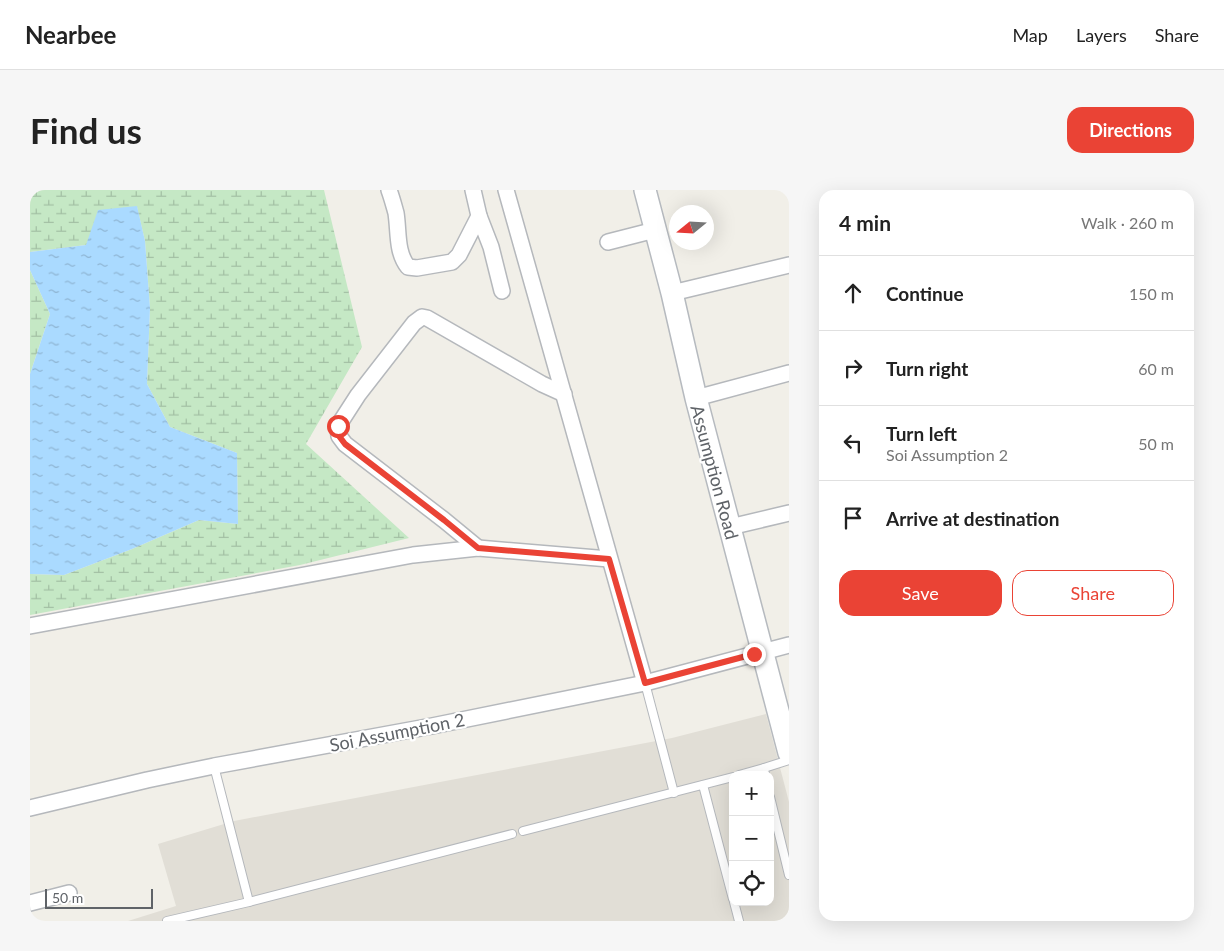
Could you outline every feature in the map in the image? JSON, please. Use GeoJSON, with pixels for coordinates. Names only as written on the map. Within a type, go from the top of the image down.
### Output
{"type":"FeatureCollection","features":[{"type":"Feature","properties":{"kind":"street"},"geometry":{"type":"LineString","coordinates":[[389,190],[396,214],[400,252],[403,261],[408,267],[417,268],[452,262],[459,255],[479,216]]}},
{"type":"Feature","properties":{"kind":"street"},"geometry":{"type":"LineString","coordinates":[[473,190],[502,291]]}},
{"type":"Feature","properties":{"kind":"street"},"geometry":{"type":"LineString","coordinates":[[506,190],[645,683]]}},
{"type":"Feature","properties":{"kind":"street","name":"Assumption Road"},"geometry":{"type":"LineString","coordinates":[[645,190],[696,398],[789,753]]}},
{"type":"Feature","properties":{"kind":"street"},"geometry":{"type":"LineString","coordinates":[[608,242],[655,230]]}},
{"type":"Feature","properties":{"kind":"street"},"geometry":{"type":"LineString","coordinates":[[672,294],[789,265]]}},
{"type":"Feature","properties":{"kind":"street"},"geometry":{"type":"LineString","coordinates":[[478,548],[345,444],[339,436],[338,426],[358,395],[414,323],[422,317],[427,318],[542,384],[564,394]]}},
{"type":"Feature","properties":{"kind":"street"},"geometry":{"type":"LineString","coordinates":[[696,398],[789,374]]}},
{"type":"Feature","properties":{"kind":"street"},"geometry":{"type":"LineString","coordinates":[[730,527],[789,513]]}},
{"type":"Feature","properties":{"kind":"street"},"geometry":{"type":"LineString","coordinates":[[30,626],[413,555],[478,548],[609,559]]}},
{"type":"Feature","properties":{"kind":"street","name":"Soi Assumption 2"},"geometry":{"type":"LineString","coordinates":[[30,808],[214,766],[432,726],[645,683],[789,645]]}},
{"type":"Feature","properties":{"kind":"street"},"geometry":{"type":"LineString","coordinates":[[30,904],[70,893]]}},
{"type":"Feature","properties":{"kind":"lane"},"geometry":{"type":"LineString","coordinates":[[645,683],[674,793]]}},
{"type":"Feature","properties":{"kind":"lane"},"geometry":{"type":"LineString","coordinates":[[764,771],[789,760]]}},
{"type":"Feature","properties":{"kind":"lane"},"geometry":{"type":"LineString","coordinates":[[214,766],[249,902]]}},
{"type":"Feature","properties":{"kind":"lane"},"geometry":{"type":"LineString","coordinates":[[523,831],[729,777]]}},
{"type":"Feature","properties":{"kind":"lane"},"geometry":{"type":"LineString","coordinates":[[703,785],[729,883]]}},
{"type":"Feature","properties":{"kind":"lane"},"geometry":{"type":"LineString","coordinates":[[774,813],[789,874]]}},
{"type":"Feature","properties":{"kind":"lane"},"geometry":{"type":"LineString","coordinates":[[167,921],[249,902],[512,834]]}},
{"type":"Feature","properties":{"kind":"lane"},"geometry":{"type":"LineString","coordinates":[[735,906],[739,921]]}},
{"type":"Feature","properties":{"kind":"shaded area"},"geometry":{"type":"Polygon","coordinates":[[[766,714],[789,802],[789,921],[128,921],[176,906],[158,844],[234,821],[672,738],[766,714]]]}},
{"type":"Feature","properties":{"kind":"green space"},"geometry":{"type":"Polygon","coordinates":[[[30,190],[324,190],[362,347],[306,444],[409,538],[300,565],[30,615],[30,574],[64,575],[132,549],[199,520],[238,524],[237,453],[170,427],[147,384],[150,308],[145,241],[137,207],[86,245],[30,252],[30,190]]]}},
{"type":"Feature","properties":{"kind":"green space"},"geometry":{"type":"Polygon","coordinates":[[[30,270],[50,314],[30,374],[30,270]]]}},
{"type":"Feature","properties":{"kind":"water"},"geometry":{"type":"Polygon","coordinates":[[[137,206],[145,241],[150,308],[147,384],[170,427],[237,453],[238,524],[199,520],[132,549],[64,575],[30,574],[30,374],[50,314],[30,270],[30,252],[86,245],[98,210],[137,206]]]}},
{"type":"Feature","properties":{"kind":"route"},"geometry":{"type":"LineString","coordinates":[[338,426],[339,436],[345,444],[478,548],[609,559],[645,683],[754,654]]}}]}
